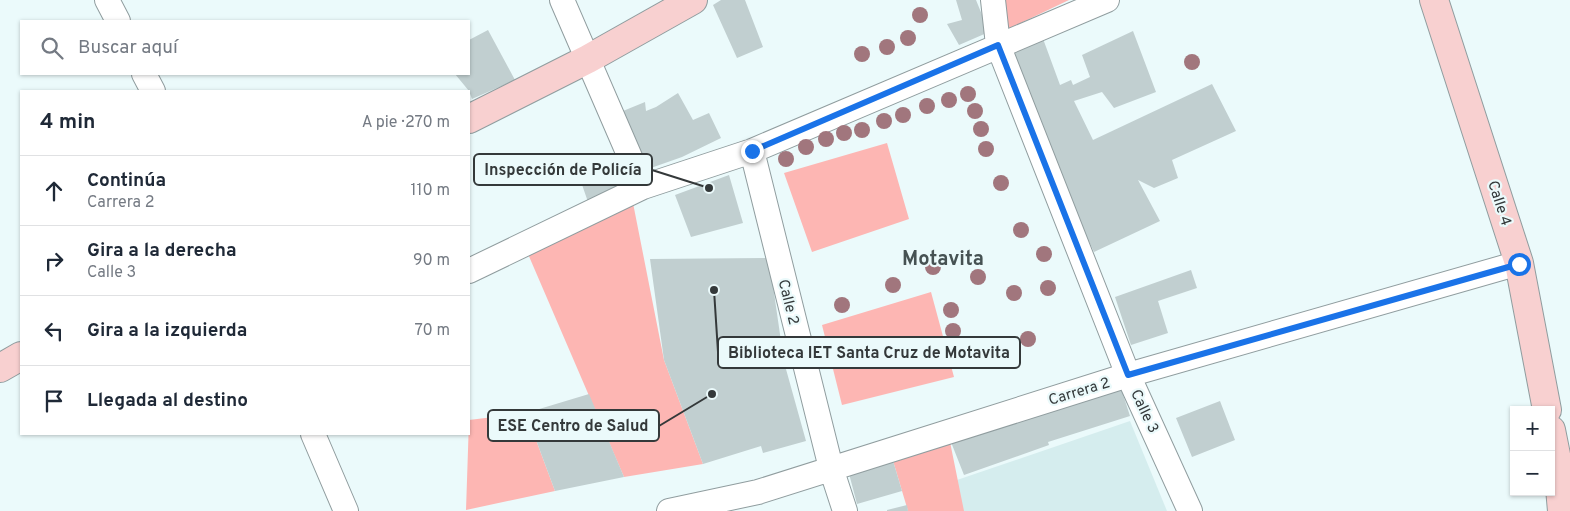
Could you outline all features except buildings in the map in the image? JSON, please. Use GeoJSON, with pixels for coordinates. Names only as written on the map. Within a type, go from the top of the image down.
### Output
{"type":"FeatureCollection","features":[{"type":"Feature","properties":{"kind":"main road"},"geometry":{"type":"LineString","coordinates":[[470,119],[588,59],[693,0]]}},
{"type":"Feature","properties":{"kind":"main road","name":"Calle 4"},"geometry":{"type":"LineString","coordinates":[[1434,0],[1519,264],[1546,406]]}},
{"type":"Feature","properties":{"kind":"main road"},"geometry":{"type":"LineString","coordinates":[[0,368],[20,357]]}},
{"type":"Feature","properties":{"kind":"main road"},"geometry":{"type":"LineString","coordinates":[[1555,450],[1562,511]]}},
{"type":"Feature","properties":{"kind":"street"},"geometry":{"type":"LineString","coordinates":[[107,0],[117,20]]}},
{"type":"Feature","properties":{"kind":"street"},"geometry":{"type":"LineString","coordinates":[[562,0],[643,187]]}},
{"type":"Feature","properties":{"kind":"street","name":"Calle 3"},"geometry":{"type":"LineString","coordinates":[[993,0],[998,45],[1128,375],[1190,511]]}},
{"type":"Feature","properties":{"kind":"street"},"geometry":{"type":"LineString","coordinates":[[470,271],[643,187],[752,151],[1106,0]]}},
{"type":"Feature","properties":{"kind":"street"},"geometry":{"type":"LineString","coordinates":[[145,75],[152,90]]}},
{"type":"Feature","properties":{"kind":"street","name":"Calle 2"},"geometry":{"type":"LineString","coordinates":[[752,151],[831,468],[845,511]]}},
{"type":"Feature","properties":{"kind":"street","name":"Carrera 2"},"geometry":{"type":"LineString","coordinates":[[669,511],[758,492],[1128,375],[1519,264]]}},
{"type":"Feature","properties":{"kind":"street"},"geometry":{"type":"LineString","coordinates":[[313,435],[346,511]]}},
{"type":"Feature","properties":{"kind":"shaded area"},"geometry":{"type":"Polygon","coordinates":[[[1001,0],[1069,0],[1004,31],[1001,0]]]}},
{"type":"Feature","properties":{"kind":"shaded area"},"geometry":{"type":"Polygon","coordinates":[[[887,143],[909,219],[812,252],[784,173],[887,143]]]}},
{"type":"Feature","properties":{"kind":"shaded area"},"geometry":{"type":"Polygon","coordinates":[[[632,198],[664,360],[703,464],[624,477],[525,247],[632,198]]]}},
{"type":"Feature","properties":{"kind":"shaded area"},"geometry":{"type":"Polygon","coordinates":[[[931,292],[954,377],[842,405],[822,325],[931,292]]]}},
{"type":"Feature","properties":{"kind":"shaded area"},"geometry":{"type":"Polygon","coordinates":[[[526,413],[555,491],[466,510],[470,420],[526,413]]]}},
{"type":"Feature","properties":{"kind":"shaded area"},"geometry":{"type":"Polygon","coordinates":[[[1130,421],[1167,511],[962,511],[957,480],[1130,421]]]}},
{"type":"Feature","properties":{"kind":"shaded area"},"geometry":{"type":"Polygon","coordinates":[[[949,437],[964,511],[908,511],[891,454],[949,437]]]}},
{"type":"Feature","properties":{"kind":"place","name":"Inspección de Policía"},"geometry":{"type":"Point","coordinates":[709,188]}},
{"type":"Feature","properties":{"kind":"place","name":"Biblioteca IET Santa Cruz de Motavita"},"geometry":{"type":"Point","coordinates":[714,290]}},
{"type":"Feature","properties":{"kind":"place","name":"ESE Centro de Salud"},"geometry":{"type":"Point","coordinates":[712,394]}},
{"type":"Feature","properties":{"kind":"district","name":"Motavita"},"geometry":{"type":"Point","coordinates":[943,258]}},
{"type":"Feature","properties":{"kind":"route"},"geometry":{"type":"LineString","coordinates":[[752,151],[998,45],[1128,375],[1519,264]]}}]}
